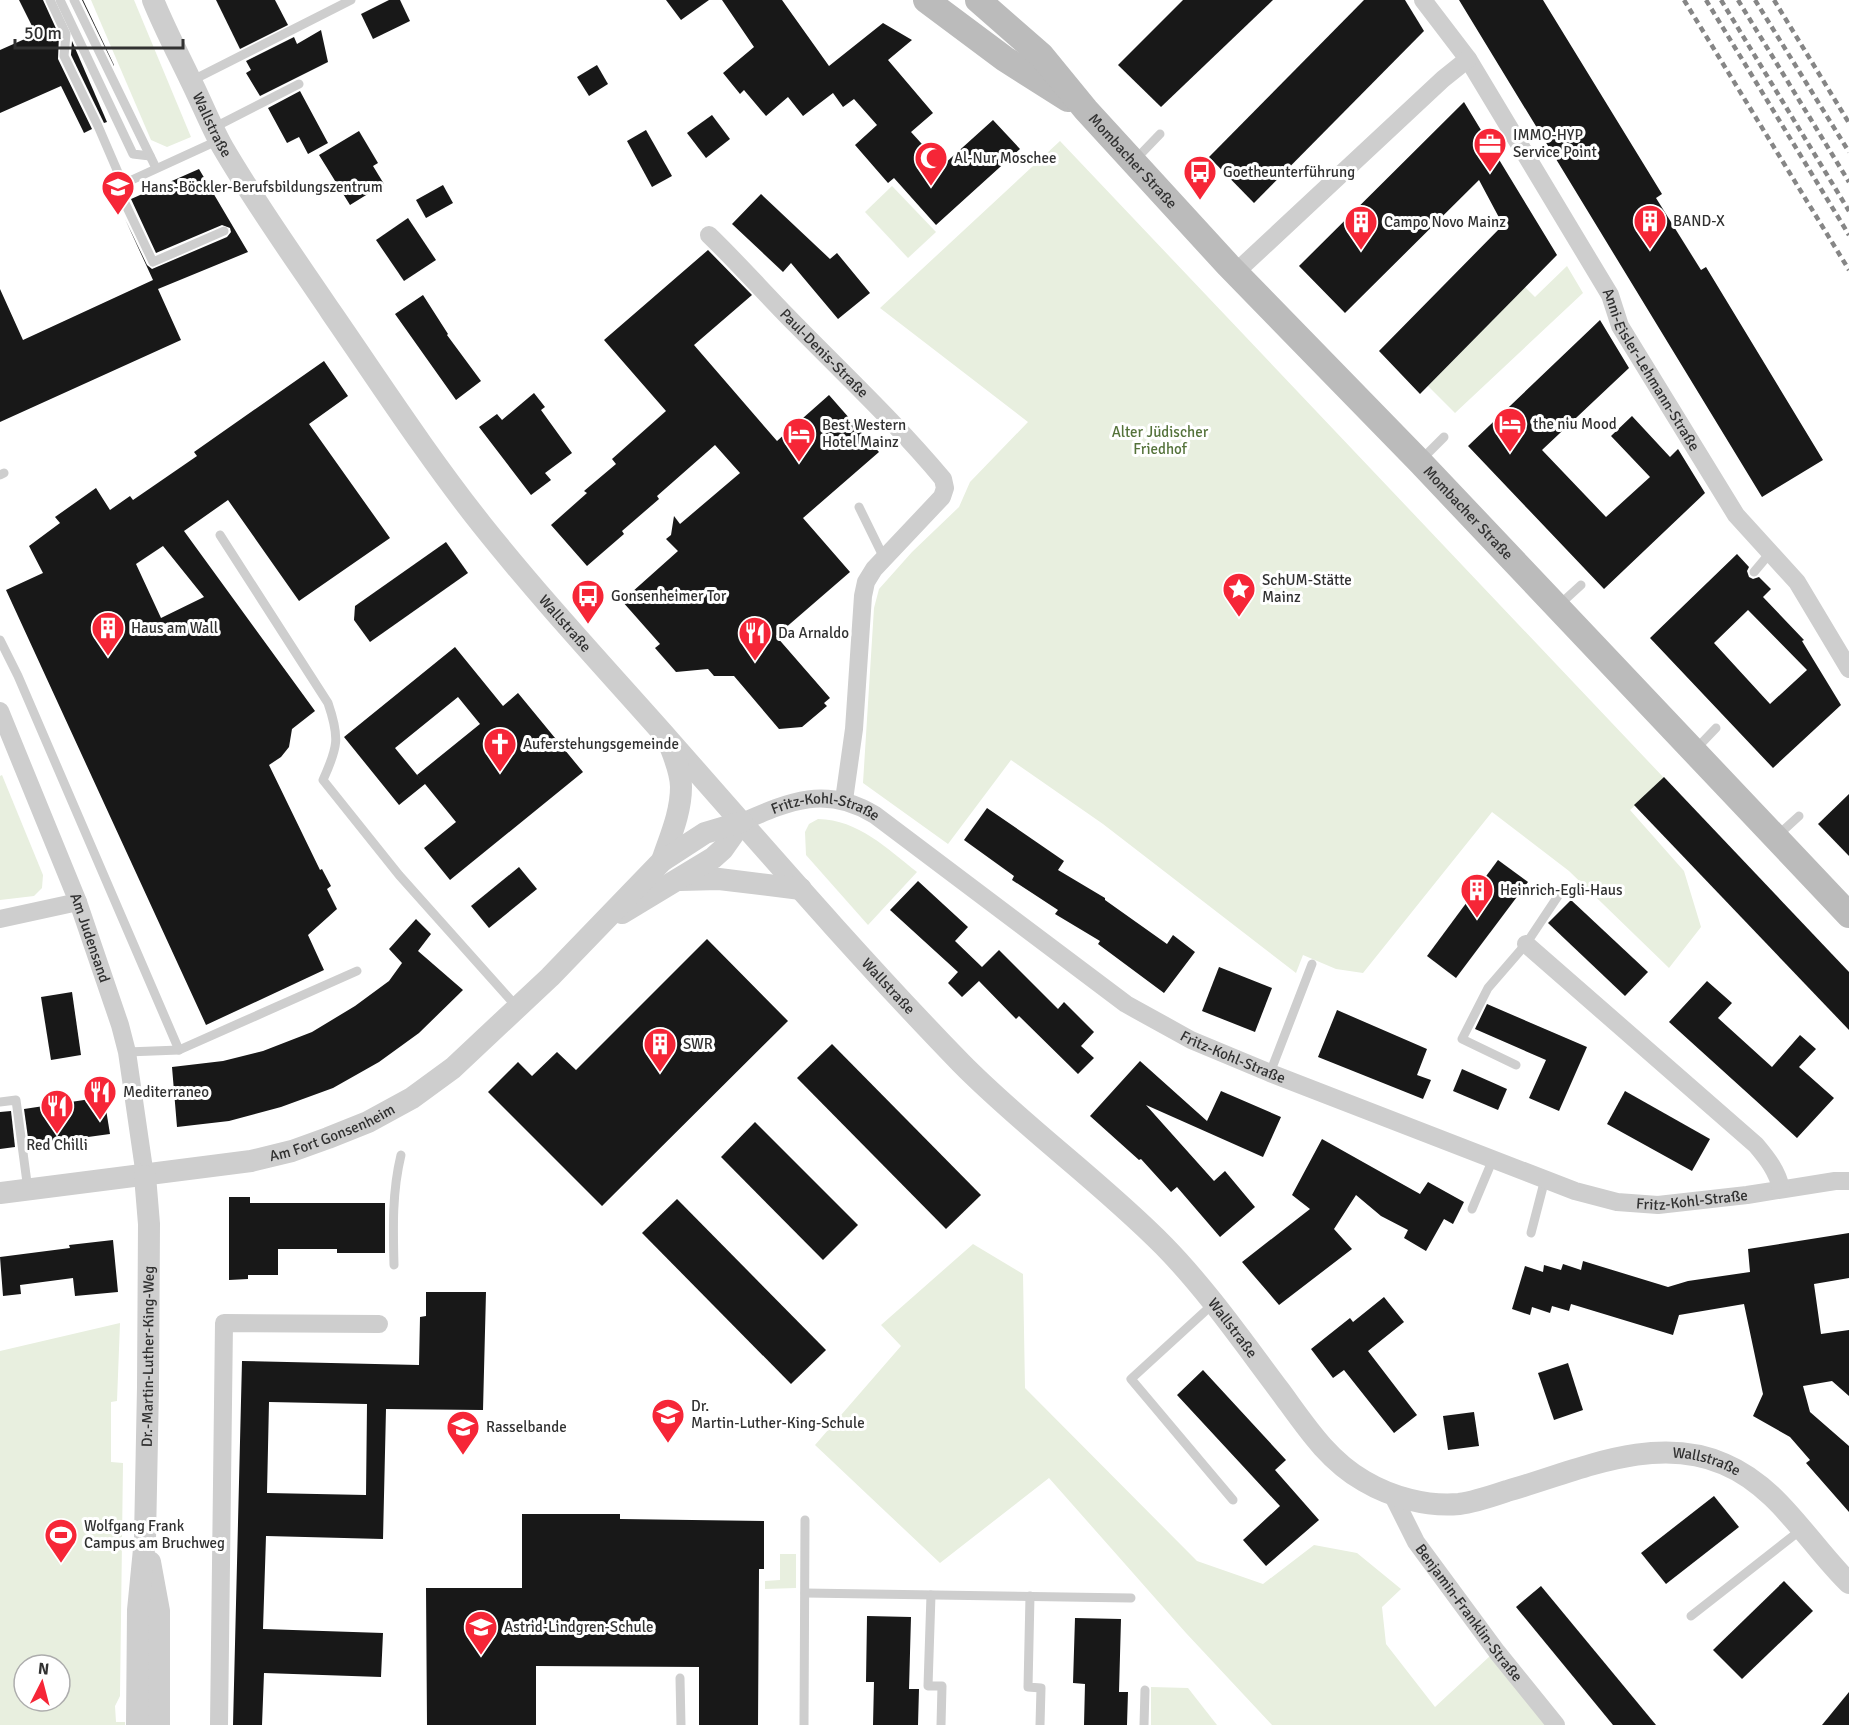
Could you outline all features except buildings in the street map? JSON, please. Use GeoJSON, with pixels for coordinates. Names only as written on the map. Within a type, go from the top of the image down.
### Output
{"type":"FeatureCollection","features":[{"type":"Feature","properties":{"kind":"main road","name":"Mombacher Straße"},"geometry":{"type":"LineString","coordinates":[[926,0],[1020,69],[1086,110]]}},
{"type":"Feature","properties":{"kind":"main road","name":"Mombacher Straße"},"geometry":{"type":"LineString","coordinates":[[978,0],[1041,55],[1086,110],[1235,273],[1420,462],[1849,915]]}},
{"type":"Feature","properties":{"kind":"street","name":"Wallstraße"},"geometry":{"type":"LineString","coordinates":[[153,0],[164,28],[216,134],[256,201],[401,413],[480,522],[561,619],[801,890],[964,1066],[1044,1140],[1133,1215],[1172,1254],[1213,1304],[1326,1453],[1359,1479],[1392,1494],[1433,1504],[1464,1503],[1616,1459],[1648,1453],[1682,1453],[1723,1463],[1750,1479],[1776,1501],[1803,1528],[1835,1569],[1849,1582]]}},
{"type":"Feature","properties":{"kind":"street"},"geometry":{"type":"LineString","coordinates":[[958,25],[978,0]]}},
{"type":"Feature","properties":{"kind":"street","name":"Anni-Eisler-Lehmann-Straße"},"geometry":{"type":"LineString","coordinates":[[1423,0],[1468,59],[1610,295],[1620,326],[1736,515],[1797,582],[1849,669]]}},
{"type":"Feature","properties":{"kind":"street"},"geometry":{"type":"LineString","coordinates":[[1235,273],[1443,79],[1468,59]]}},
{"type":"Feature","properties":{"kind":"street","name":"Paul-Denis-Straße"},"geometry":{"type":"LineString","coordinates":[[709,236],[860,387],[943,479],[945,488],[942,497],[884,558],[866,582],[863,596],[854,729],[844,800]]}},
{"type":"Feature","properties":{"kind":"street","name":"Am Judensand"},"geometry":{"type":"LineString","coordinates":[[0,711],[78,902],[120,1025],[127,1052],[145,1176]]}},
{"type":"Feature","properties":{"kind":"street"},"geometry":{"type":"LineString","coordinates":[[662,861],[677,816],[681,788],[668,739]]}},
{"type":"Feature","properties":{"kind":"street","name":"Fritz-Kohl-Straße"},"geometry":{"type":"LineString","coordinates":[[742,822],[805,799],[825,797],[844,800],[875,815],[1126,1004],[1191,1040],[1270,1073],[1595,1197],[1658,1205],[1849,1181]]}},
{"type":"Feature","properties":{"kind":"street","name":"Am Fort Gonsenheim"},"geometry":{"type":"LineString","coordinates":[[598,927],[713,858],[723,849],[742,822]]}},
{"type":"Feature","properties":{"kind":"street","name":"Am Fort Gonsenheim"},"geometry":{"type":"LineString","coordinates":[[0,1193],[251,1161],[292,1151],[368,1122],[412,1098],[453,1068],[550,977],[662,861],[705,833],[742,822]]}},
{"type":"Feature","properties":{"kind":"street"},"geometry":{"type":"LineString","coordinates":[[679,880],[719,879],[801,890]]}},
{"type":"Feature","properties":{"kind":"street"},"geometry":{"type":"LineString","coordinates":[[0,920],[78,902]]}},
{"type":"Feature","properties":{"kind":"street"},"geometry":{"type":"LineString","coordinates":[[1526,944],[1756,1145],[1767,1158],[1781,1190]]}},
{"type":"Feature","properties":{"kind":"street","name":"Dr.-Martin-Luther-King-Weg"},"geometry":{"type":"LineString","coordinates":[[137,1725],[138,1610],[145,1539],[149,1224],[145,1176]]}},
{"type":"Feature","properties":{"kind":"street"},"geometry":{"type":"LineString","coordinates":[[219,1725],[224,1323],[379,1324]]}},
{"type":"Feature","properties":{"kind":"street","name":"Benjamin-Franklin-Straße"},"geometry":{"type":"LineString","coordinates":[[1392,1494],[1416,1542],[1497,1652],[1556,1725]]}},
{"type":"Feature","properties":{"kind":"street","name":"Dr.-Martin-Luther-King-Weg"},"geometry":{"type":"LineString","coordinates":[[145,1539],[159,1611],[159,1725]]}},
{"type":"Feature","properties":{"kind":"lane"},"geometry":{"type":"LineString","coordinates":[[50,0],[66,34],[64,56],[98,126],[123,184],[124,201],[153,262],[224,231]]}},
{"type":"Feature","properties":{"kind":"lane"},"geometry":{"type":"LineString","coordinates":[[60,0],[133,154],[150,156]]}},
{"type":"Feature","properties":{"kind":"lane"},"geometry":{"type":"LineString","coordinates":[[74,0],[156,168]]}},
{"type":"Feature","properties":{"kind":"lane"},"geometry":{"type":"LineString","coordinates":[[191,81],[351,0]]}},
{"type":"Feature","properties":{"kind":"lane"},"geometry":{"type":"LineString","coordinates":[[123,184],[216,134],[299,84]]}},
{"type":"Feature","properties":{"kind":"lane"},"geometry":{"type":"LineString","coordinates":[[1133,161],[1160,134]]}},
{"type":"Feature","properties":{"kind":"lane"},"geometry":{"type":"LineString","coordinates":[[1420,462],[1444,437]]}},
{"type":"Feature","properties":{"kind":"lane"},"geometry":{"type":"LineString","coordinates":[[860,507],[884,558]]}},
{"type":"Feature","properties":{"kind":"lane"},"geometry":{"type":"LineString","coordinates":[[220,535],[328,704],[337,730],[333,758],[323,780],[399,875],[517,1007]]}},
{"type":"Feature","properties":{"kind":"lane"},"geometry":{"type":"LineString","coordinates":[[1754,572],[1770,553]]}},
{"type":"Feature","properties":{"kind":"lane"},"geometry":{"type":"LineString","coordinates":[[1557,607],[1581,585]]}},
{"type":"Feature","properties":{"kind":"lane"},"geometry":{"type":"LineString","coordinates":[[0,640],[28,698],[180,1050]]}},
{"type":"Feature","properties":{"kind":"lane"},"geometry":{"type":"LineString","coordinates":[[1693,752],[1716,728]]}},
{"type":"Feature","properties":{"kind":"lane"},"geometry":{"type":"LineString","coordinates":[[1775,838],[1799,816]]}},
{"type":"Feature","properties":{"kind":"lane"},"geometry":{"type":"LineString","coordinates":[[1516,1065],[1462,1039],[1488,987],[1526,944],[1558,896]]}},
{"type":"Feature","properties":{"kind":"lane"},"geometry":{"type":"LineString","coordinates":[[1270,1073],[1312,964]]}},
{"type":"Feature","properties":{"kind":"lane"},"geometry":{"type":"LineString","coordinates":[[127,1052],[180,1050],[357,971]]}},
{"type":"Feature","properties":{"kind":"lane"},"geometry":{"type":"LineString","coordinates":[[0,1102],[16,1100],[28,1190]]}},
{"type":"Feature","properties":{"kind":"lane"},"geometry":{"type":"LineString","coordinates":[[394,1265],[393,1208],[401,1155]]}},
{"type":"Feature","properties":{"kind":"lane"},"geometry":{"type":"LineString","coordinates":[[1472,1209],[1493,1159]]}},
{"type":"Feature","properties":{"kind":"lane"},"geometry":{"type":"LineString","coordinates":[[1531,1233],[1545,1179]]}},
{"type":"Feature","properties":{"kind":"lane"},"geometry":{"type":"LineString","coordinates":[[1213,1304],[1131,1378],[1233,1500]]}},
{"type":"Feature","properties":{"kind":"lane"},"geometry":{"type":"LineString","coordinates":[[804,1725],[805,1520]]}},
{"type":"Feature","properties":{"kind":"lane"},"geometry":{"type":"LineString","coordinates":[[1691,1616],[1803,1528]]}},
{"type":"Feature","properties":{"kind":"lane"},"geometry":{"type":"LineString","coordinates":[[805,1593],[1131,1598]]}},
{"type":"Feature","properties":{"kind":"lane"},"geometry":{"type":"LineString","coordinates":[[931,1595],[928,1686],[942,1686],[941,1725]]}},
{"type":"Feature","properties":{"kind":"lane"},"geometry":{"type":"LineString","coordinates":[[1030,1596],[1028,1687],[1041,1688],[1040,1725]]}},
{"type":"Feature","properties":{"kind":"lane"},"geometry":{"type":"LineString","coordinates":[[680,1678],[681,1725]]}},
{"type":"Feature","properties":{"kind":"lane"},"geometry":{"type":"LineString","coordinates":[[1144,1725],[1145,1690]]}},
{"type":"Feature","properties":{"kind":"green space"},"geometry":{"type":"Polygon","coordinates":[[[91,0],[134,0],[191,137],[167,147],[151,140],[91,0]]]}},
{"type":"Feature","properties":{"kind":"green space","name":"Alter Jüdischer Friedhof"},"geometry":{"type":"Polygon","coordinates":[[[1060,141],[1665,779],[1630,810],[1684,871],[1701,927],[1669,968],[1569,871],[1492,812],[1363,973],[1336,969],[1303,955],[1296,973],[1103,824],[1011,760],[948,844],[863,783],[874,608],[879,589],[912,552],[959,507],[970,482],[1028,422],[880,308],[1060,141]]]}},
{"type":"Feature","properties":{"kind":"green space"},"geometry":{"type":"Polygon","coordinates":[[[892,186],[936,232],[908,258],[865,212],[892,186]]]}},
{"type":"Feature","properties":{"kind":"green space"},"geometry":{"type":"Polygon","coordinates":[[[1567,266],[1583,293],[1455,413],[1428,386],[1525,287],[1535,297],[1567,266]]]}},
{"type":"Feature","properties":{"kind":"green space"},"geometry":{"type":"Polygon","coordinates":[[[2,775],[43,875],[42,888],[34,896],[0,900],[0,776],[2,775]]]}},
{"type":"Feature","properties":{"kind":"green space"},"geometry":{"type":"Polygon","coordinates":[[[818,819],[846,824],[859,830],[883,845],[917,872],[868,925],[806,855],[805,832],[809,824],[818,819]]]}},
{"type":"Feature","properties":{"kind":"green space"},"geometry":{"type":"Polygon","coordinates":[[[973,1244],[1023,1274],[1025,1388],[1197,1561],[1263,1584],[1314,1545],[1357,1553],[1401,1589],[1382,1607],[1386,1644],[1435,1707],[1490,1656],[1546,1725],[1272,1725],[1186,1633],[1049,1478],[940,1563],[815,1445],[901,1346],[881,1325],[973,1244]]]}},
{"type":"Feature","properties":{"kind":"green space","name":"Wolfgang Frank Campus am Bruchweg"},"geometry":{"type":"Polygon","coordinates":[[[120,1323],[117,1401],[111,1402],[111,1462],[123,1463],[120,1696],[115,1706],[116,1722],[125,1722],[125,1725],[0,1725],[0,1351],[120,1323]]]}},
{"type":"Feature","properties":{"kind":"green space"},"geometry":{"type":"Polygon","coordinates":[[[780,1554],[796,1554],[796,1588],[765,1589],[765,1581],[780,1580],[780,1554]]]}},
{"type":"Feature","properties":{"kind":"green space"},"geometry":{"type":"Polygon","coordinates":[[[1151,1687],[1188,1688],[1217,1725],[1151,1725],[1151,1687]]]}},
{"type":"Feature","properties":{"kind":"railway"},"geometry":{"type":"LineString","coordinates":[[1684,0],[1849,270]]}},
{"type":"Feature","properties":{"kind":"railway"},"geometry":{"type":"LineString","coordinates":[[1706,0],[1849,235]]}},
{"type":"Feature","properties":{"kind":"railway"},"geometry":{"type":"LineString","coordinates":[[1721,0],[1849,211]]}},
{"type":"Feature","properties":{"kind":"railway"},"geometry":{"type":"LineString","coordinates":[[1738,0],[1849,182]]}},
{"type":"Feature","properties":{"kind":"railway"},"geometry":{"type":"LineString","coordinates":[[1755,0],[1849,152]]}},
{"type":"Feature","properties":{"kind":"railway"},"geometry":{"type":"LineString","coordinates":[[1774,0],[1849,123]]}},
{"type":"Feature","properties":{"kind":"place","name":"IMMO-HYP Service Point"},"geometry":{"type":"Point","coordinates":[1490,173]}},
{"type":"Feature","properties":{"kind":"place","name":"Al-Nur Moschee"},"geometry":{"type":"Point","coordinates":[931,187]}},
{"type":"Feature","properties":{"kind":"place","name":"Goetheunterführung"},"geometry":{"type":"Point","coordinates":[1200,201]}},
{"type":"Feature","properties":{"kind":"place","name":"Hans-Böckler-Berufsbildungszentrum"},"geometry":{"type":"Point","coordinates":[118,216]}},
{"type":"Feature","properties":{"kind":"place","name":"BAND-X"},"geometry":{"type":"Point","coordinates":[1650,250]}},
{"type":"Feature","properties":{"kind":"place","name":"Campo Novo Mainz"},"geometry":{"type":"Point","coordinates":[1361,251]}},
{"type":"Feature","properties":{"kind":"place","name":"the niu Mood"},"geometry":{"type":"Point","coordinates":[1510,453]}},
{"type":"Feature","properties":{"kind":"place","name":"Best Western Hotel Mainz"},"geometry":{"type":"Point","coordinates":[799,463]}},
{"type":"Feature","properties":{"kind":"place","name":"SchUM-Stätte Mainz"},"geometry":{"type":"Point","coordinates":[1239,618]}},
{"type":"Feature","properties":{"kind":"place","name":"Gonsenheimer Tor"},"geometry":{"type":"Point","coordinates":[588,625]}},
{"type":"Feature","properties":{"kind":"place","name":"Haus am Wall"},"geometry":{"type":"Point","coordinates":[108,657]}},
{"type":"Feature","properties":{"kind":"place","name":"Da Arnaldo"},"geometry":{"type":"Point","coordinates":[755,662]}},
{"type":"Feature","properties":{"kind":"place","name":"Auferstehungsgemeinde"},"geometry":{"type":"Point","coordinates":[500,773]}},
{"type":"Feature","properties":{"kind":"place","name":"Heinrich-Egli-Haus"},"geometry":{"type":"Point","coordinates":[1477,919]}},
{"type":"Feature","properties":{"kind":"place","name":"SWR"},"geometry":{"type":"Point","coordinates":[660,1073]}},
{"type":"Feature","properties":{"kind":"place","name":"Mediterraneo"},"geometry":{"type":"Point","coordinates":[100,1121]}},
{"type":"Feature","properties":{"kind":"place","name":"Red Chilli"},"geometry":{"type":"Point","coordinates":[57,1135]}},
{"type":"Feature","properties":{"kind":"place","name":"Dr. Martin-Luther-King-Schule"},"geometry":{"type":"Point","coordinates":[668,1444]}},
{"type":"Feature","properties":{"kind":"place","name":"Rasselbande"},"geometry":{"type":"Point","coordinates":[463,1456]}},
{"type":"Feature","properties":{"kind":"place","name":"Wolfgang Frank Campus am Bruchweg"},"geometry":{"type":"Point","coordinates":[61,1564]}},
{"type":"Feature","properties":{"kind":"place","name":"Astrid-Lindgren-Schule"},"geometry":{"type":"Point","coordinates":[481,1656]}}]}
